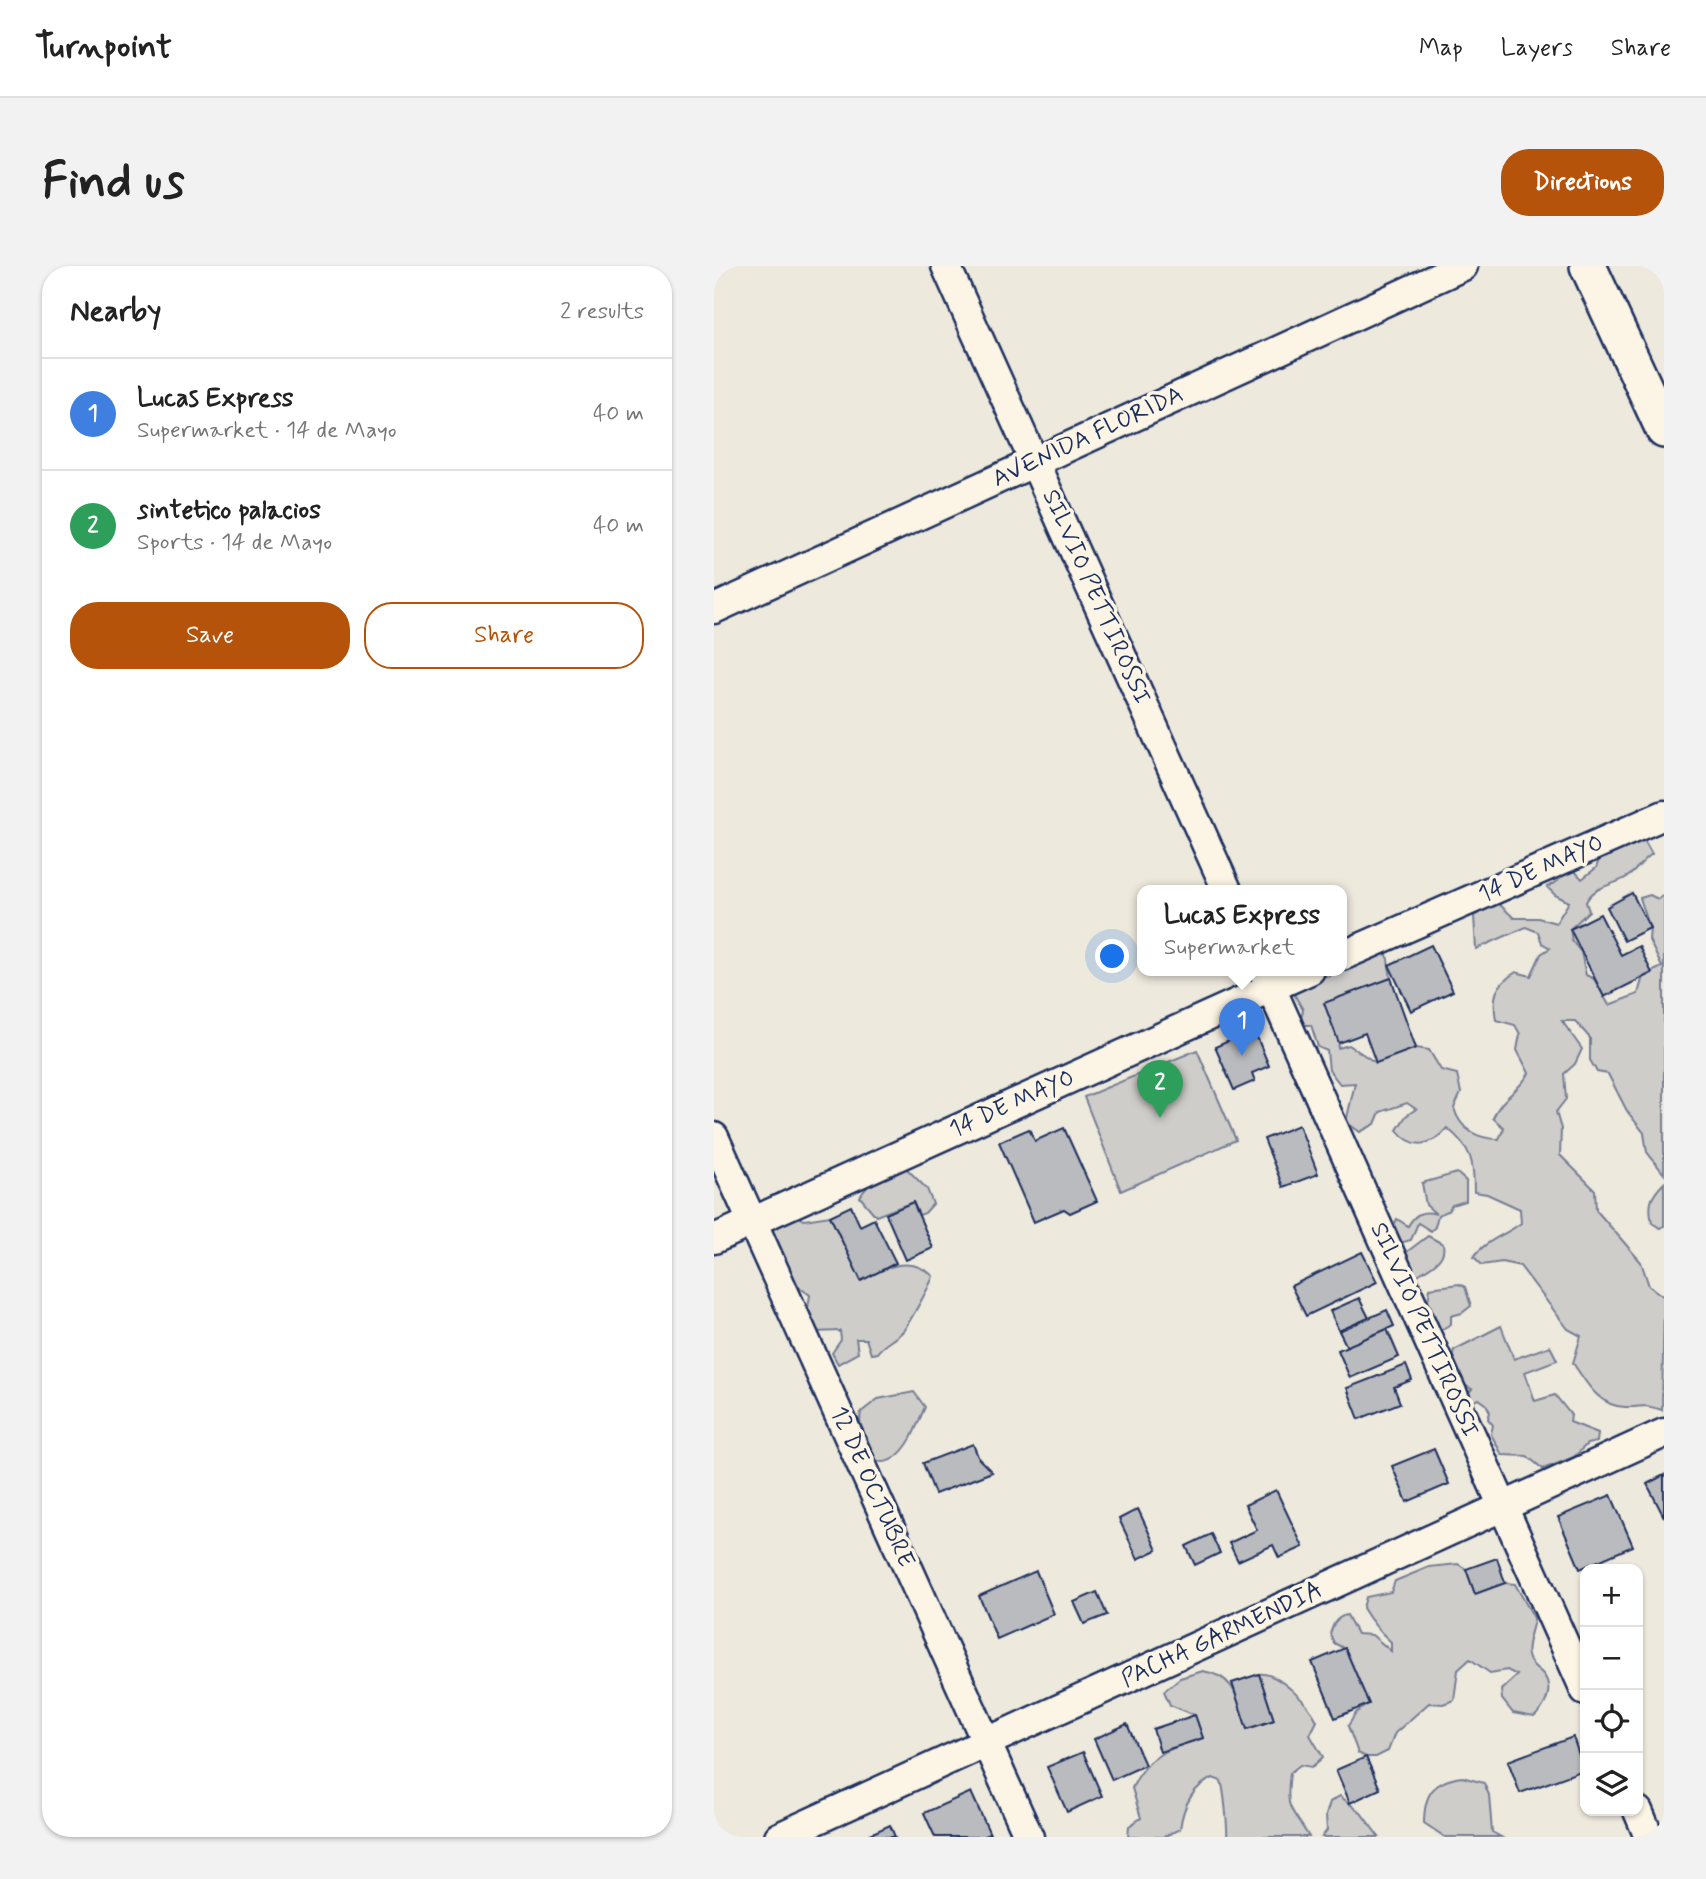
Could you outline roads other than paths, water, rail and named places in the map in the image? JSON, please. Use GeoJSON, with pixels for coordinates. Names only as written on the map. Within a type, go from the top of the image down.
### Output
{"type":"FeatureCollection","features":[{"type":"Feature","properties":{"kind":"main road"},"geometry":{"type":"LineString","coordinates":[[1588,266],[1664,430]]}},
{"type":"Feature","properties":{"kind":"street","name":"SILVIO PETTIROSSI"},"geometry":{"type":"LineString","coordinates":[[947,266],[1225,885]]}},
{"type":"Feature","properties":{"kind":"street","name":"AVENIDA FLORIDA"},"geometry":{"type":"LineString","coordinates":[[714,609],[1463,266]]}},
{"type":"Feature","properties":{"kind":"street","name":"14 DE MAYO"},"geometry":{"type":"LineString","coordinates":[[1347,954],[1664,815]]}},
{"type":"Feature","properties":{"kind":"street","name":"SILVIO PETTIROSSI"},"geometry":{"type":"LineString","coordinates":[[1267,979],[1580,1678]]}},
{"type":"Feature","properties":{"kind":"street","name":"14 DE MAYO"},"geometry":{"type":"LineString","coordinates":[[714,1239],[1267,979]]}},
{"type":"Feature","properties":{"kind":"street","name":"12 DE OCTUBRE"},"geometry":{"type":"LineString","coordinates":[[714,1137],[1029,1837]]}},
{"type":"Feature","properties":{"kind":"street","name":"PACHA GARMENDIA"},"geometry":{"type":"LineString","coordinates":[[779,1837],[1664,1433]]}},
{"type":"Feature","properties":{"kind":"street"},"geometry":{"type":"LineString","coordinates":[[1640,1816],[1649,1837]]}},
{"type":"Feature","properties":{"kind":"place","name":"Lucas Express"},"geometry":{"type":"Point","coordinates":[1242,1056]}},
{"type":"Feature","properties":{"kind":"place","name":"sintetico palacios"},"geometry":{"type":"Point","coordinates":[1160,1118]}}]}
